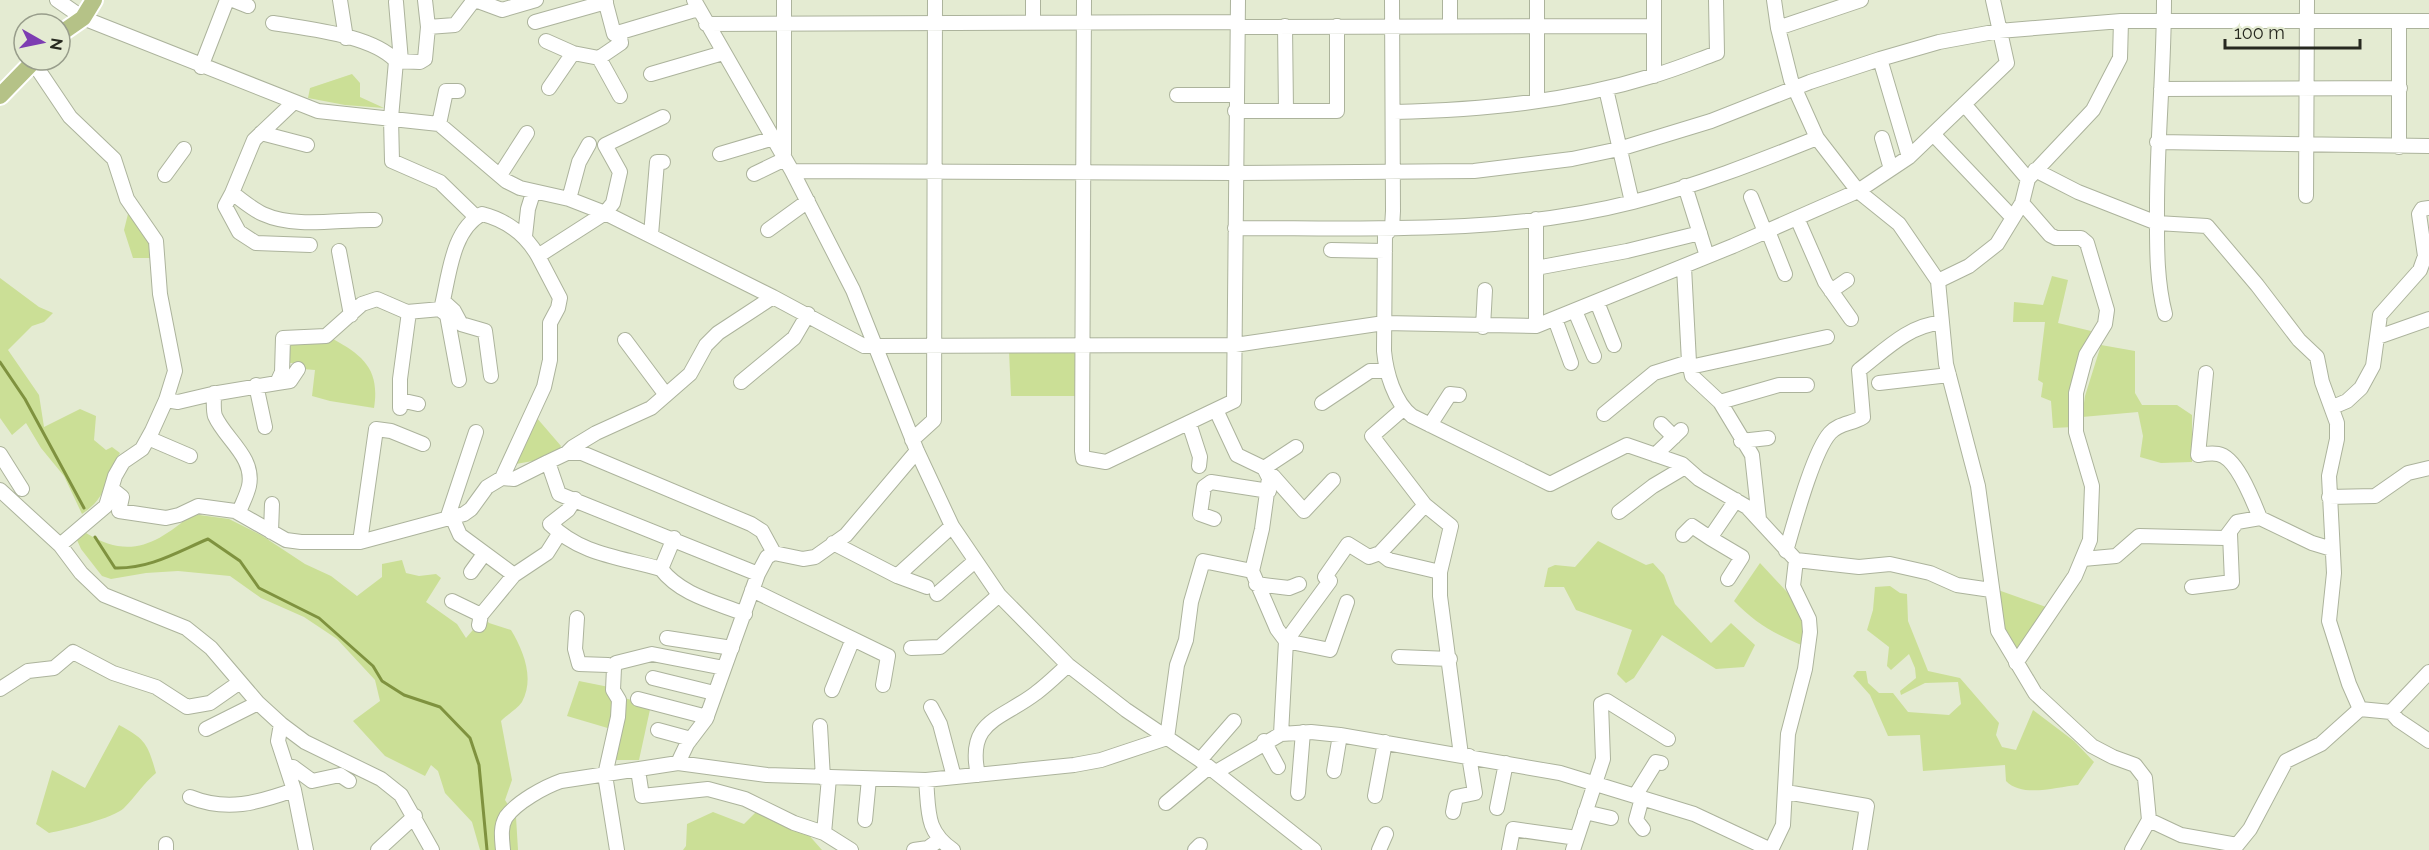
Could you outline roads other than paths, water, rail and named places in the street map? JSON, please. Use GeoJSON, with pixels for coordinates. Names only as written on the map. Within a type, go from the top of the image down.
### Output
{"type":"FeatureCollection","features":[{"type":"Feature","properties":{"kind":"main road"},"geometry":{"type":"LineString","coordinates":[[72,26],[83,18],[94,0]]}},
{"type":"Feature","properties":{"kind":"main road"},"geometry":{"type":"LineString","coordinates":[[0,96],[23,72]]}},
{"type":"Feature","properties":{"kind":"street"},"geometry":{"type":"LineString","coordinates":[[57,0],[83,18],[201,67],[318,111],[439,124],[500,175],[533,193],[569,199],[605,213],[808,314],[864,346],[1235,345],[1384,323],[1483,327],[1536,326],[1684,267],[1858,191],[1909,157],[2007,63],[1993,0]]}},
{"type":"Feature","properties":{"kind":"street"},"geometry":{"type":"LineString","coordinates":[[201,67],[227,0]]}},
{"type":"Feature","properties":{"kind":"street"},"geometry":{"type":"LineString","coordinates":[[233,0],[248,6]]}},
{"type":"Feature","properties":{"kind":"street"},"geometry":{"type":"LineString","coordinates":[[340,0],[346,38]]}},
{"type":"Feature","properties":{"kind":"street"},"geometry":{"type":"LineString","coordinates":[[273,23],[372,44],[399,61],[420,62],[426,59],[428,27],[425,0]]}},
{"type":"Feature","properties":{"kind":"street"},"geometry":{"type":"LineString","coordinates":[[428,27],[455,25],[475,0],[502,10],[536,0]]}},
{"type":"Feature","properties":{"kind":"street"},"geometry":{"type":"LineString","coordinates":[[784,0],[784,157]]}},
{"type":"Feature","properties":{"kind":"street"},"geometry":{"type":"LineString","coordinates":[[678,763],[691,739],[707,717],[758,574],[767,557],[774,553],[809,558],[846,535],[861,520],[934,420],[935,0]]}},
{"type":"Feature","properties":{"kind":"street"},"geometry":{"type":"LineString","coordinates":[[1033,22],[1034,0]]}},
{"type":"Feature","properties":{"kind":"street"},"geometry":{"type":"LineString","coordinates":[[1084,0],[1083,458],[1106,462],[1234,401],[1235,111],[1238,0]]}},
{"type":"Feature","properties":{"kind":"street"},"geometry":{"type":"LineString","coordinates":[[1392,0],[1394,112],[1392,228],[1385,235],[1384,351],[1387,371],[1402,409],[1550,484],[1627,445],[1685,467],[1699,479],[1736,500],[1760,519],[1792,555],[1859,567],[1890,564],[1930,573],[1957,585],[1991,590]]}},
{"type":"Feature","properties":{"kind":"street"},"geometry":{"type":"LineString","coordinates":[[1450,0],[1450,26]]}},
{"type":"Feature","properties":{"kind":"street"},"geometry":{"type":"LineString","coordinates":[[1537,0],[1537,101]]}},
{"type":"Feature","properties":{"kind":"street"},"geometry":{"type":"LineString","coordinates":[[1654,0],[1654,76]]}},
{"type":"Feature","properties":{"kind":"street"},"geometry":{"type":"LineString","coordinates":[[1394,112],[1469,110],[1537,101],[1606,89],[1654,76],[1717,53],[1716,0]]}},
{"type":"Feature","properties":{"kind":"street"},"geometry":{"type":"LineString","coordinates":[[1774,0],[1778,28],[1794,88],[1817,138],[1858,191],[1899,224],[1938,282],[1940,323],[1948,375],[1978,486],[1998,631],[2035,693],[2092,746],[2135,765],[2145,778],[2149,820],[2132,850]]}},
{"type":"Feature","properties":{"kind":"street"},"geometry":{"type":"LineString","coordinates":[[1778,28],[1837,3],[1861,0]]}},
{"type":"Feature","properties":{"kind":"street"},"geometry":{"type":"LineString","coordinates":[[2164,0],[2157,142],[2157,223],[2158,277],[2165,314]]}},
{"type":"Feature","properties":{"kind":"street"},"geometry":{"type":"LineString","coordinates":[[2306,196],[2307,0]]}},
{"type":"Feature","properties":{"kind":"street"},"geometry":{"type":"LineString","coordinates":[[535,22],[605,1],[614,34],[696,4],[774,138],[854,290],[914,445],[952,526],[999,595],[1068,665],[1126,710],[1208,766],[1314,850]]}},
{"type":"Feature","properties":{"kind":"street"},"geometry":{"type":"LineString","coordinates":[[396,2],[399,61],[391,118],[392,160],[440,182],[476,217]]}},
{"type":"Feature","properties":{"kind":"street"},"geometry":{"type":"LineString","coordinates":[[1938,282],[1969,266],[1997,244],[2022,203],[2031,174],[2093,110],[2120,57],[2121,21]]}},
{"type":"Feature","properties":{"kind":"street"},"geometry":{"type":"LineString","coordinates":[[792,171],[1235,173],[1474,171],[1532,165],[1619,149],[1711,122],[1794,88],[1880,58],[1939,42],[1999,31],[2121,21],[2429,21]]}},
{"type":"Feature","properties":{"kind":"street"},"geometry":{"type":"LineString","coordinates":[[2399,21],[2399,147]]}},
{"type":"Feature","properties":{"kind":"street"},"geometry":{"type":"LineString","coordinates":[[706,24],[1084,22],[1285,26],[1654,26]]}},
{"type":"Feature","properties":{"kind":"street"},"geometry":{"type":"LineString","coordinates":[[1285,26],[1286,111]]}},
{"type":"Feature","properties":{"kind":"street"},"geometry":{"type":"LineString","coordinates":[[1235,111],[1337,111],[1337,26]]}},
{"type":"Feature","properties":{"kind":"street"},"geometry":{"type":"LineString","coordinates":[[546,41],[573,53],[599,58],[621,43],[619,32]]}},
{"type":"Feature","properties":{"kind":"street"},"geometry":{"type":"LineString","coordinates":[[549,88],[573,53]]}},
{"type":"Feature","properties":{"kind":"street"},"geometry":{"type":"LineString","coordinates":[[651,74],[723,53]]}},
{"type":"Feature","properties":{"kind":"street"},"geometry":{"type":"LineString","coordinates":[[599,58],[620,96]]}},
{"type":"Feature","properties":{"kind":"street"},"geometry":{"type":"LineString","coordinates":[[1880,58],[1909,157]]}},
{"type":"Feature","properties":{"kind":"street"},"geometry":{"type":"LineString","coordinates":[[41,72],[70,117],[114,159],[127,199],[156,241],[160,294],[175,371],[166,400],[148,438],[142,449],[123,462],[106,506],[60,545]]}},
{"type":"Feature","properties":{"kind":"street"},"geometry":{"type":"LineString","coordinates":[[2161,89],[2400,88]]}},
{"type":"Feature","properties":{"kind":"street"},"geometry":{"type":"LineString","coordinates":[[1606,89],[1632,202]]}},
{"type":"Feature","properties":{"kind":"street"},"geometry":{"type":"LineString","coordinates":[[439,124],[446,91],[458,91]]}},
{"type":"Feature","properties":{"kind":"street"},"geometry":{"type":"LineString","coordinates":[[1177,95],[1236,95]]}},
{"type":"Feature","properties":{"kind":"street"},"geometry":{"type":"LineString","coordinates":[[294,102],[254,140],[225,206],[238,232],[256,243],[310,245]]}},
{"type":"Feature","properties":{"kind":"street"},"geometry":{"type":"LineString","coordinates":[[1964,104],[2031,174],[2157,223],[2207,226],[2257,285],[2299,340],[2317,357],[2322,382],[2333,407],[2337,439],[2329,476],[2334,573],[2329,621],[2349,684],[2360,709]]}},
{"type":"Feature","properties":{"kind":"street"},"geometry":{"type":"LineString","coordinates":[[538,256],[605,213],[613,203],[620,172],[605,146],[663,117]]}},
{"type":"Feature","properties":{"kind":"street"},"geometry":{"type":"LineString","coordinates":[[261,133],[307,145]]}},
{"type":"Feature","properties":{"kind":"street"},"geometry":{"type":"LineString","coordinates":[[500,175],[527,133]]}},
{"type":"Feature","properties":{"kind":"street"},"geometry":{"type":"LineString","coordinates":[[1932,134],[2013,218]]}},
{"type":"Feature","properties":{"kind":"street"},"geometry":{"type":"LineString","coordinates":[[720,154],[774,138]]}},
{"type":"Feature","properties":{"kind":"street"},"geometry":{"type":"LineString","coordinates":[[1235,228],[1392,228],[1475,225],[1536,219],[1632,202],[1751,165],[1817,138]]}},
{"type":"Feature","properties":{"kind":"street"},"geometry":{"type":"LineString","coordinates":[[1882,138],[1891,169]]}},
{"type":"Feature","properties":{"kind":"street"},"geometry":{"type":"LineString","coordinates":[[2157,142],[2429,146]]}},
{"type":"Feature","properties":{"kind":"street"},"geometry":{"type":"LineString","coordinates":[[569,199],[579,162],[589,144]]}},
{"type":"Feature","properties":{"kind":"street"},"geometry":{"type":"LineString","coordinates":[[165,175],[184,149]]}},
{"type":"Feature","properties":{"kind":"street"},"geometry":{"type":"LineString","coordinates":[[754,174],[784,157]]}},
{"type":"Feature","properties":{"kind":"street"},"geometry":{"type":"LineString","coordinates":[[651,235],[657,162],[663,162]]}},
{"type":"Feature","properties":{"kind":"street"},"geometry":{"type":"LineString","coordinates":[[1685,186],[1707,256]]}},
{"type":"Feature","properties":{"kind":"street"},"geometry":{"type":"LineString","coordinates":[[232,193],[263,214],[279,219],[308,222],[375,220]]}},
{"type":"Feature","properties":{"kind":"street"},"geometry":{"type":"LineString","coordinates":[[525,236],[528,209],[533,193]]}},
{"type":"Feature","properties":{"kind":"street"},"geometry":{"type":"LineString","coordinates":[[1751,197],[1785,274]]}},
{"type":"Feature","properties":{"kind":"street"},"geometry":{"type":"LineString","coordinates":[[768,230],[808,201]]}},
{"type":"Feature","properties":{"kind":"street"},"geometry":{"type":"LineString","coordinates":[[2016,663],[2083,559],[2091,531],[2092,486],[2076,432],[2076,393],[2086,355],[2105,324],[2107,310],[2086,243],[2081,238],[2056,238],[2050,235],[2022,203]]}},
{"type":"Feature","properties":{"kind":"street"},"geometry":{"type":"LineString","coordinates":[[2333,407],[2347,401],[2361,388],[2373,366],[2378,325],[2384,308],[2420,270],[2425,256],[2419,214],[2422,209],[2429,208]]}},
{"type":"Feature","properties":{"kind":"street"},"geometry":{"type":"LineString","coordinates":[[112,489],[122,496],[119,511],[166,518],[198,506],[239,512],[286,540],[301,542],[360,542],[450,518],[471,509],[488,487],[502,478],[544,387],[550,360],[550,323],[560,298],[525,236],[490,216],[482,214],[476,217],[457,243],[442,305],[447,315],[459,380]]}},
{"type":"Feature","properties":{"kind":"street"},"geometry":{"type":"LineString","coordinates":[[1797,218],[1831,291],[1851,319]]}},
{"type":"Feature","properties":{"kind":"street"},"geometry":{"type":"LineString","coordinates":[[1536,219],[1536,326]]}},
{"type":"Feature","properties":{"kind":"street"},"geometry":{"type":"LineString","coordinates":[[1536,268],[1627,251],[1700,233]]}},
{"type":"Feature","properties":{"kind":"street"},"geometry":{"type":"LineString","coordinates":[[1330,250],[1385,251]]}},
{"type":"Feature","properties":{"kind":"street"},"geometry":{"type":"LineString","coordinates":[[339,251],[351,315]]}},
{"type":"Feature","properties":{"kind":"street"},"geometry":{"type":"LineString","coordinates":[[1684,267],[1689,364],[1692,376],[1720,402],[1741,441],[1752,456],[1760,519]]}},
{"type":"Feature","properties":{"kind":"street"},"geometry":{"type":"LineString","coordinates":[[1831,291],[1847,280]]}},
{"type":"Feature","properties":{"kind":"street"},"geometry":{"type":"LineString","coordinates":[[1483,327],[1485,290]]}},
{"type":"Feature","properties":{"kind":"street"},"geometry":{"type":"LineString","coordinates":[[502,478],[514,479],[567,453],[596,433],[651,408],[690,374],[706,345],[718,333],[773,297]]}},
{"type":"Feature","properties":{"kind":"street"},"geometry":{"type":"LineString","coordinates":[[277,383],[282,372],[283,338],[326,336],[362,304],[377,299],[397,310],[409,312],[442,305],[454,311],[461,324],[485,331],[491,376]]}},
{"type":"Feature","properties":{"kind":"street"},"geometry":{"type":"LineString","coordinates":[[1597,302],[1614,345]]}},
{"type":"Feature","properties":{"kind":"street"},"geometry":{"type":"LineString","coordinates":[[1575,311],[1594,356]]}},
{"type":"Feature","properties":{"kind":"street"},"geometry":{"type":"LineString","coordinates":[[409,312],[400,380],[400,404],[418,404]]}},
{"type":"Feature","properties":{"kind":"street"},"geometry":{"type":"LineString","coordinates":[[741,382],[794,338],[808,314]]}},
{"type":"Feature","properties":{"kind":"street"},"geometry":{"type":"LineString","coordinates":[[1555,319],[1571,363]]}},
{"type":"Feature","properties":{"kind":"street"},"geometry":{"type":"LineString","coordinates":[[2378,337],[2429,319]]}},
{"type":"Feature","properties":{"kind":"street"},"geometry":{"type":"LineString","coordinates":[[1166,803],[1208,766],[1281,734],[1303,732],[1385,742],[1560,773],[1694,814],[1771,850],[1783,825],[1788,734],[1805,669],[1810,632],[1809,619],[1792,586],[1792,555],[1800,502],[1829,434],[1841,425],[1863,417],[1860,370],[1910,332],[1928,324],[1940,323]]}},
{"type":"Feature","properties":{"kind":"street"},"geometry":{"type":"LineString","coordinates":[[1604,414],[1654,373],[1689,364],[1827,338]]}},
{"type":"Feature","properties":{"kind":"street"},"geometry":{"type":"LineString","coordinates":[[625,340],[666,395]]}},
{"type":"Feature","properties":{"kind":"street"},"geometry":{"type":"LineString","coordinates":[[166,400],[178,402],[213,393],[290,381],[298,369]]}},
{"type":"Feature","properties":{"kind":"street"},"geometry":{"type":"LineString","coordinates":[[1322,403],[1370,371],[1387,371]]}},
{"type":"Feature","properties":{"kind":"street"},"geometry":{"type":"LineString","coordinates":[[2206,373],[2198,454],[2219,454],[2226,458],[2246,485],[2260,518]]}},
{"type":"Feature","properties":{"kind":"street"},"geometry":{"type":"LineString","coordinates":[[1879,383],[1948,375]]}},
{"type":"Feature","properties":{"kind":"street"},"geometry":{"type":"LineString","coordinates":[[256,385],[265,428]]}},
{"type":"Feature","properties":{"kind":"street"},"geometry":{"type":"LineString","coordinates":[[1720,402],[1779,385],[1807,385]]}},
{"type":"Feature","properties":{"kind":"street"},"geometry":{"type":"LineString","coordinates":[[213,393],[214,414],[222,429],[239,447],[249,477],[249,486],[239,512]]}},
{"type":"Feature","properties":{"kind":"street"},"geometry":{"type":"LineString","coordinates":[[1430,425],[1450,394],[1460,395]]}},
{"type":"Feature","properties":{"kind":"street"},"geometry":{"type":"LineString","coordinates":[[1402,409],[1372,436],[1425,505],[1451,526],[1440,572],[1440,596],[1465,756],[1475,793],[1456,797],[1453,812]]}},
{"type":"Feature","properties":{"kind":"street"},"geometry":{"type":"LineString","coordinates":[[1216,410],[1237,455],[1274,476],[1304,511],[1308,510],[1333,480]]}},
{"type":"Feature","properties":{"kind":"street"},"geometry":{"type":"LineString","coordinates":[[1189,423],[1200,457],[1199,466]]}},
{"type":"Feature","properties":{"kind":"street"},"geometry":{"type":"LineString","coordinates":[[1655,455],[1678,433],[1661,424]]}},
{"type":"Feature","properties":{"kind":"street"},"geometry":{"type":"LineString","coordinates":[[360,542],[375,429],[391,431],[423,444]]}},
{"type":"Feature","properties":{"kind":"street"},"geometry":{"type":"LineString","coordinates":[[476,432],[450,518],[460,535],[514,575]]}},
{"type":"Feature","properties":{"kind":"street"},"geometry":{"type":"LineString","coordinates":[[148,438],[190,456]]}},
{"type":"Feature","properties":{"kind":"street"},"geometry":{"type":"LineString","coordinates":[[1741,441],[1768,438]]}},
{"type":"Feature","properties":{"kind":"street"},"geometry":{"type":"LineString","coordinates":[[1265,470],[1296,447]]}},
{"type":"Feature","properties":{"kind":"street"},"geometry":{"type":"LineString","coordinates":[[567,453],[582,453],[751,524],[762,531],[774,553]]}},
{"type":"Feature","properties":{"kind":"street"},"geometry":{"type":"LineString","coordinates":[[0,454],[22,489]]}},
{"type":"Feature","properties":{"kind":"street"},"geometry":{"type":"LineString","coordinates":[[548,462],[560,494],[674,538],[758,574]]}},
{"type":"Feature","properties":{"kind":"street"},"geometry":{"type":"LineString","coordinates":[[1619,512],[1653,486],[1685,467]]}},
{"type":"Feature","properties":{"kind":"street"},"geometry":{"type":"LineString","coordinates":[[2329,497],[2375,496],[2408,473],[2429,468]]}},
{"type":"Feature","properties":{"kind":"street"},"geometry":{"type":"LineString","coordinates":[[1265,470],[1269,478],[1269,491],[1254,577],[1276,629],[1286,641],[1330,650],[1347,602]]}},
{"type":"Feature","properties":{"kind":"street"},"geometry":{"type":"LineString","coordinates":[[1214,519],[1200,514],[1204,487],[1211,482],[1269,491]]}},
{"type":"Feature","properties":{"kind":"street"},"geometry":{"type":"LineString","coordinates":[[0,490],[60,545],[81,573],[104,595],[186,628],[211,648],[258,703],[280,724],[306,742],[381,779],[401,795],[415,816],[432,850]]}},
{"type":"Feature","properties":{"kind":"street"},"geometry":{"type":"LineString","coordinates":[[575,499],[568,510],[550,524],[559,534],[585,550],[661,569],[680,588],[745,614]]}},
{"type":"Feature","properties":{"kind":"street"},"geometry":{"type":"LineString","coordinates":[[1710,538],[1736,500]]}},
{"type":"Feature","properties":{"kind":"street"},"geometry":{"type":"LineString","coordinates":[[271,532],[272,504]]}},
{"type":"Feature","properties":{"kind":"street"},"geometry":{"type":"LineString","coordinates":[[1281,734],[1286,641],[1330,581],[1325,577],[1348,544],[1369,557],[1380,553],[1425,505]]}},
{"type":"Feature","properties":{"kind":"street"},"geometry":{"type":"LineString","coordinates":[[2083,559],[2116,556],[2139,536],[2225,538],[2230,534],[2236,522],[2260,518],[2312,543],[2332,549]]}},
{"type":"Feature","properties":{"kind":"street"},"geometry":{"type":"LineString","coordinates":[[897,576],[952,526]]}},
{"type":"Feature","properties":{"kind":"street"},"geometry":{"type":"LineString","coordinates":[[1683,535],[1692,526],[1742,557],[1728,579]]}},
{"type":"Feature","properties":{"kind":"street"},"geometry":{"type":"LineString","coordinates":[[453,601],[480,620],[514,575],[547,553],[559,534]]}},
{"type":"Feature","properties":{"kind":"street"},"geometry":{"type":"LineString","coordinates":[[2192,587],[2232,582],[2230,534]]}},
{"type":"Feature","properties":{"kind":"street"},"geometry":{"type":"LineString","coordinates":[[661,569],[674,538]]}},
{"type":"Feature","properties":{"kind":"street"},"geometry":{"type":"LineString","coordinates":[[833,543],[897,576],[932,590],[975,561]]}},
{"type":"Feature","properties":{"kind":"street"},"geometry":{"type":"LineString","coordinates":[[1380,553],[1389,560],[1440,572]]}},
{"type":"Feature","properties":{"kind":"street"},"geometry":{"type":"LineString","coordinates":[[471,572],[484,554]]}},
{"type":"Feature","properties":{"kind":"street"},"geometry":{"type":"LineString","coordinates":[[1167,738],[1178,665],[1186,640],[1191,602],[1203,561],[1289,588],[1299,584]]}},
{"type":"Feature","properties":{"kind":"street"},"geometry":{"type":"LineString","coordinates":[[752,590],[888,656],[883,685]]}},
{"type":"Feature","properties":{"kind":"street"},"geometry":{"type":"LineString","coordinates":[[911,648],[930,650],[940,647],[999,595]]}},
{"type":"Feature","properties":{"kind":"street"},"geometry":{"type":"LineString","coordinates":[[577,618],[575,649],[579,664],[608,665],[614,668]]}},
{"type":"Feature","properties":{"kind":"street"},"geometry":{"type":"LineString","coordinates":[[667,638],[732,648]]}},
{"type":"Feature","properties":{"kind":"street"},"geometry":{"type":"LineString","coordinates":[[832,690],[853,639]]}},
{"type":"Feature","properties":{"kind":"street"},"geometry":{"type":"LineString","coordinates":[[0,689],[28,671],[54,668],[73,652],[113,673],[156,687],[187,707],[210,702],[240,682]]}},
{"type":"Feature","properties":{"kind":"street"},"geometry":{"type":"LineString","coordinates":[[617,850],[605,775],[618,717],[619,700],[613,690],[616,663],[652,654],[724,668]]}},
{"type":"Feature","properties":{"kind":"street"},"geometry":{"type":"LineString","coordinates":[[1399,657],[1450,659]]}},
{"type":"Feature","properties":{"kind":"street"},"geometry":{"type":"LineString","coordinates":[[978,775],[974,756],[975,745],[983,729],[1036,694],[1068,665]]}},
{"type":"Feature","properties":{"kind":"street"},"geometry":{"type":"LineString","coordinates":[[2391,712],[2429,672]]}},
{"type":"Feature","properties":{"kind":"street"},"geometry":{"type":"LineString","coordinates":[[653,678],[714,693]]}},
{"type":"Feature","properties":{"kind":"street"},"geometry":{"type":"LineString","coordinates":[[638,699],[707,717]]}},
{"type":"Feature","properties":{"kind":"street"},"geometry":{"type":"LineString","coordinates":[[1509,850],[1513,830],[1575,844],[1603,759],[1601,704],[1607,701],[1668,739]]}},
{"type":"Feature","properties":{"kind":"street"},"geometry":{"type":"LineString","coordinates":[[206,729],[258,703]]}},
{"type":"Feature","properties":{"kind":"street"},"geometry":{"type":"LineString","coordinates":[[932,707],[940,724],[954,777]]}},
{"type":"Feature","properties":{"kind":"street"},"geometry":{"type":"LineString","coordinates":[[2149,820],[2181,835],[2237,847],[2250,829],[2286,761],[2321,744],[2360,709],[2391,712],[2398,720],[2429,741]]}},
{"type":"Feature","properties":{"kind":"street"},"geometry":{"type":"LineString","coordinates":[[1208,766],[1234,721]]}},
{"type":"Feature","properties":{"kind":"street"},"geometry":{"type":"LineString","coordinates":[[280,724],[278,741],[294,790],[306,850]]}},
{"type":"Feature","properties":{"kind":"street"},"geometry":{"type":"LineString","coordinates":[[820,726],[834,812]]}},
{"type":"Feature","properties":{"kind":"street"},"geometry":{"type":"LineString","coordinates":[[658,730],[691,739]]}},
{"type":"Feature","properties":{"kind":"street"},"geometry":{"type":"LineString","coordinates":[[1298,793],[1303,732]]}},
{"type":"Feature","properties":{"kind":"street"},"geometry":{"type":"LineString","coordinates":[[1334,771],[1340,735]]}},
{"type":"Feature","properties":{"kind":"street"},"geometry":{"type":"LineString","coordinates":[[503,850],[503,825],[516,808],[551,784],[678,763],[767,775],[926,780],[1101,760],[1167,738]]}},
{"type":"Feature","properties":{"kind":"street"},"geometry":{"type":"LineString","coordinates":[[1264,741],[1278,767]]}},
{"type":"Feature","properties":{"kind":"street"},"geometry":{"type":"LineString","coordinates":[[1375,796],[1385,742]]}},
{"type":"Feature","properties":{"kind":"street"},"geometry":{"type":"LineString","coordinates":[[1643,829],[1636,820],[1639,797],[1650,769],[1656,762],[1661,763]]}},
{"type":"Feature","properties":{"kind":"street"},"geometry":{"type":"LineString","coordinates":[[1497,808],[1506,763]]}},
{"type":"Feature","properties":{"kind":"street"},"geometry":{"type":"LineString","coordinates":[[287,768],[293,767],[308,780],[340,775],[349,781]]}},
{"type":"Feature","properties":{"kind":"street"},"geometry":{"type":"LineString","coordinates":[[638,770],[642,796],[708,789],[757,804],[794,823],[813,827],[851,850]]}},
{"type":"Feature","properties":{"kind":"street"},"geometry":{"type":"LineString","coordinates":[[824,833],[830,778]]}},
{"type":"Feature","properties":{"kind":"street"},"geometry":{"type":"LineString","coordinates":[[865,820],[869,779]]}},
{"type":"Feature","properties":{"kind":"street"},"geometry":{"type":"LineString","coordinates":[[926,780],[931,828],[939,840],[953,850]]}},
{"type":"Feature","properties":{"kind":"street"},"geometry":{"type":"LineString","coordinates":[[190,797],[210,805],[256,803],[294,790]]}},
{"type":"Feature","properties":{"kind":"street"},"geometry":{"type":"LineString","coordinates":[[1786,792],[1868,806],[1860,850]]}},
{"type":"Feature","properties":{"kind":"street"},"geometry":{"type":"LineString","coordinates":[[1585,812],[1611,818]]}},
{"type":"Feature","properties":{"kind":"street"},"geometry":{"type":"LineString","coordinates":[[378,850],[415,816]]}},
{"type":"Feature","properties":{"kind":"street"},"geometry":{"type":"LineString","coordinates":[[1379,850],[1386,834]]}},
{"type":"Feature","properties":{"kind":"street"},"geometry":{"type":"LineString","coordinates":[[914,850],[928,848],[939,840]]}},
{"type":"Feature","properties":{"kind":"waterway"},"geometry":{"type":"LineString","coordinates":[[0,362],[25,399],[84,508]]}},
{"type":"Feature","properties":{"kind":"waterway"},"geometry":{"type":"LineString","coordinates":[[95,537],[115,568],[152,563],[208,539],[240,561],[259,588],[319,618],[373,666],[382,681],[404,695],[440,707],[470,738],[479,765],[487,850]]}}]}
